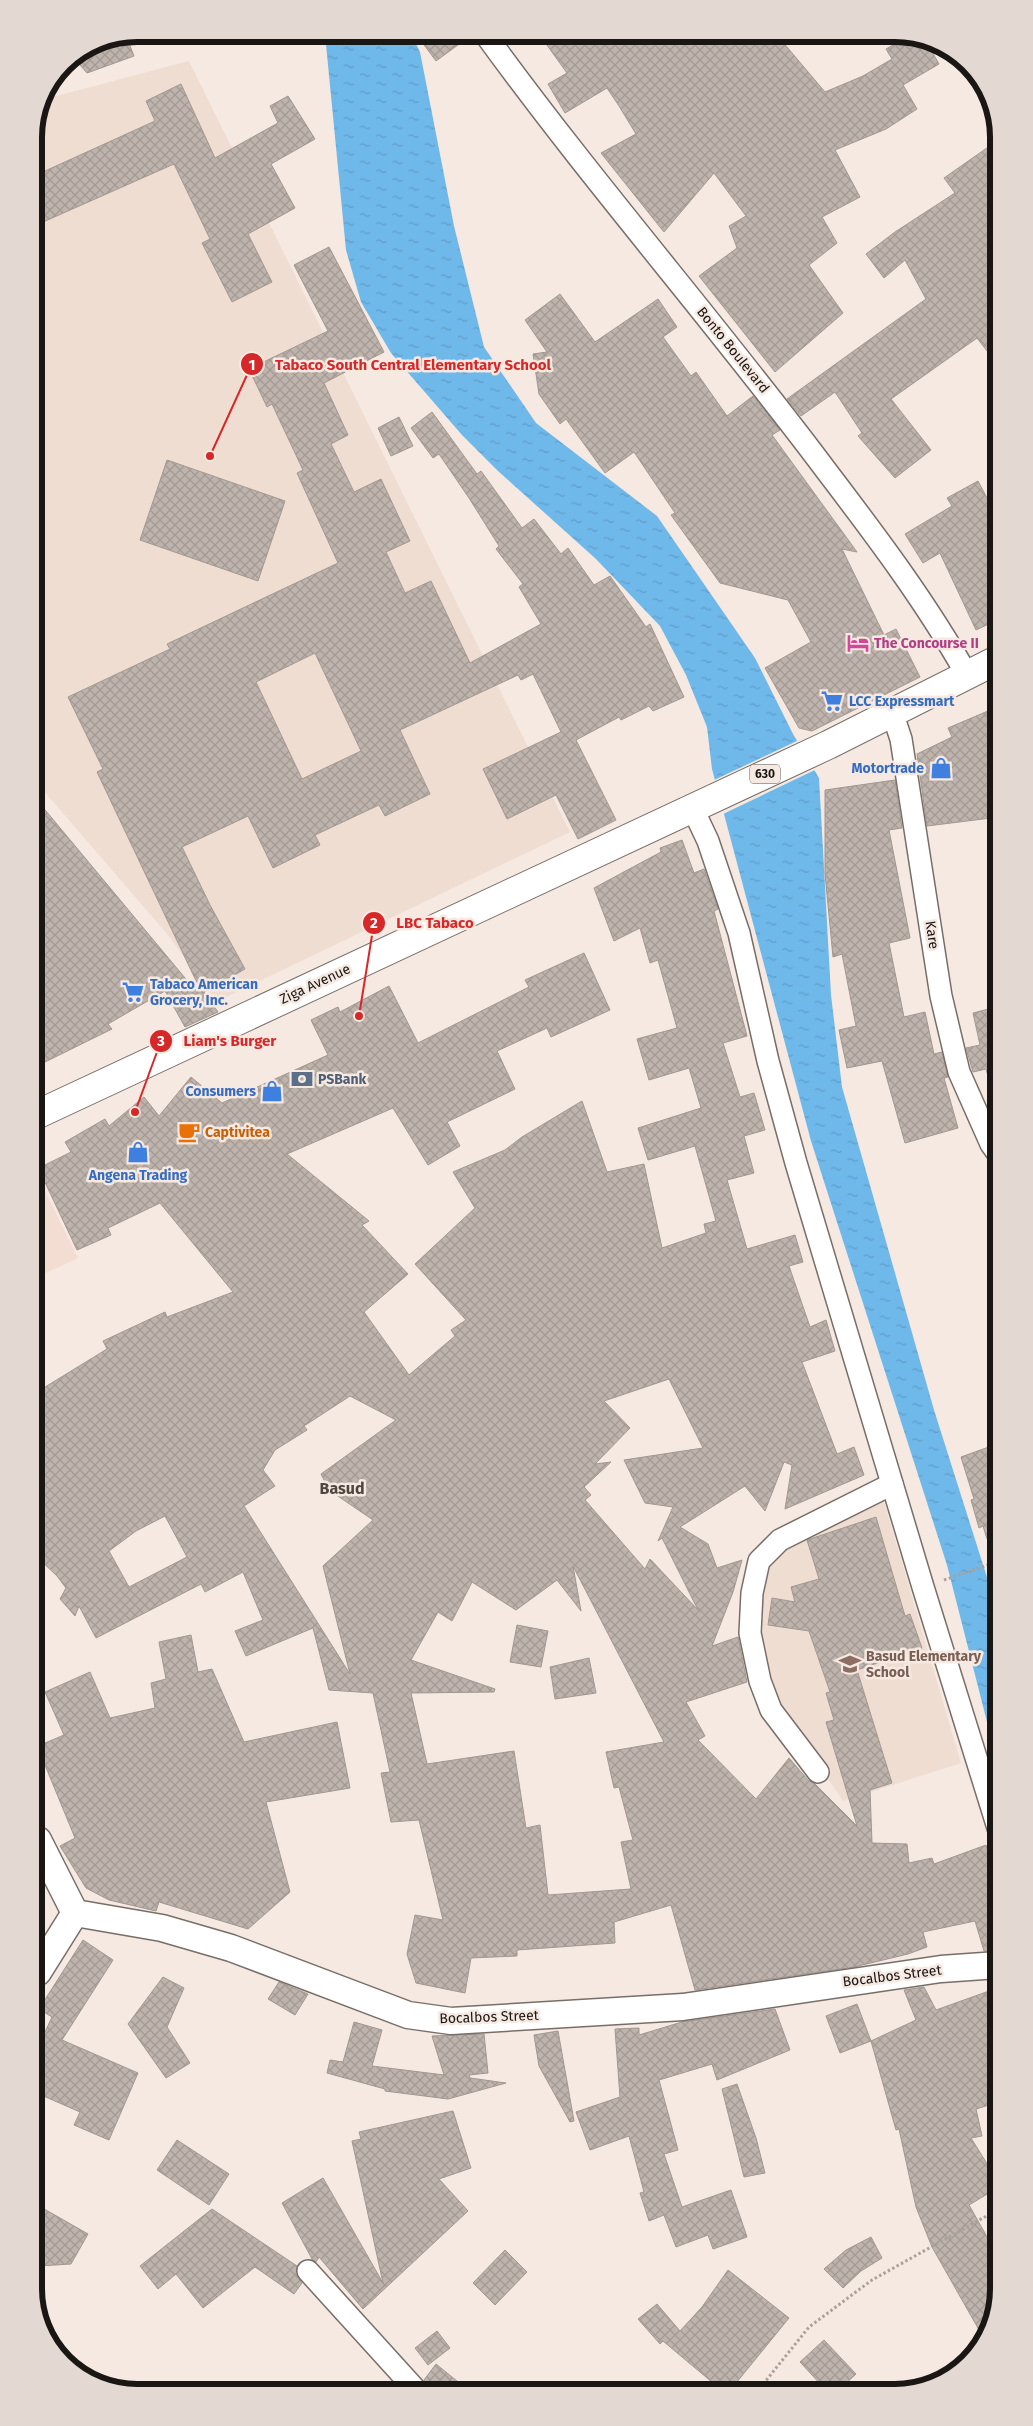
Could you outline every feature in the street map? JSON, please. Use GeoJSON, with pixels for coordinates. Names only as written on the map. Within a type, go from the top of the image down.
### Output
{"type":"FeatureCollection","features":[{"type":"Feature","properties":{"kind":"main road","name":"630"},"geometry":{"type":"LineString","coordinates":[[697,805],[828,744],[990,664]]}},
{"type":"Feature","properties":{"kind":"main road","name":"Ziga Avenue"},"geometry":{"type":"LineString","coordinates":[[43,1112],[697,805]]}},
{"type":"Feature","properties":{"kind":"street","name":"Bonto Boulevard"},"geometry":{"type":"LineString","coordinates":[[491,42],[584,164],[821,463],[896,563],[944,634],[967,675]]}},
{"type":"Feature","properties":{"kind":"street","name":"Kare"},"geometry":{"type":"LineString","coordinates":[[892,712],[901,739],[941,996],[959,1072],[990,1142]]}},
{"type":"Feature","properties":{"kind":"street"},"geometry":{"type":"LineString","coordinates":[[697,805],[740,934],[768,1062],[794,1154],[922,1587],[990,1803]]}},
{"type":"Feature","properties":{"kind":"street"},"geometry":{"type":"LineString","coordinates":[[818,1772],[771,1710],[760,1681],[750,1633],[752,1593],[759,1561],[780,1540],[892,1484]]}},
{"type":"Feature","properties":{"kind":"street"},"geometry":{"type":"LineString","coordinates":[[42,1848],[75,1913],[42,1965]]}},
{"type":"Feature","properties":{"kind":"street","name":"Bocalbos Street"},"geometry":{"type":"LineString","coordinates":[[75,1913],[162,1928],[214,1943],[408,2015],[451,2021],[683,2007],[941,1969],[990,1969]]}},
{"type":"Feature","properties":{"kind":"street"},"geometry":{"type":"LineString","coordinates":[[308,2271],[406,2383]]}},
{"type":"Feature","properties":{"kind":"path"},"geometry":{"type":"LineString","coordinates":[[922,1587],[990,1565]]}},
{"type":"Feature","properties":{"kind":"path"},"geometry":{"type":"LineString","coordinates":[[763,2384],[809,2327],[872,2280],[990,2214]]}},
{"type":"Feature","properties":{"kind":"shaded area"},"geometry":{"type":"Polygon","coordinates":[[[189,61],[570,832],[216,1002],[168,935],[43,790],[43,131],[44,119],[51,97],[189,61]]]}},
{"type":"Feature","properties":{"kind":"shaded area"},"geometry":{"type":"Polygon","coordinates":[[[43,1186],[78,1258],[42,1274],[43,1186]]]}},
{"type":"Feature","properties":{"kind":"shaded area","name":"Basud Elementary School"},"geometry":{"type":"Polygon","coordinates":[[[883,1498],[961,1763],[843,1801],[774,1699],[760,1630],[766,1558],[883,1498]]]}},
{"type":"Feature","properties":{"kind":"water"},"geometry":{"type":"Polygon","coordinates":[[[326,42],[415,42],[420,52],[454,226],[484,347],[536,423],[657,516],[755,658],[793,734],[819,778],[831,995],[842,1087],[934,1410],[990,1587],[990,1734],[947,1565],[811,1141],[712,769],[707,727],[686,675],[660,626],[596,559],[498,471],[462,435],[391,353],[361,302],[346,250],[326,42]]]}},
{"type":"Feature","properties":{"kind":"pier"},"geometry":{"type":"Polygon","coordinates":[[[799,740],[817,769],[721,815],[712,781],[799,740]]]}},
{"type":"Feature","properties":{"kind":"building"},"geometry":{"type":"Polygon","coordinates":[[[422,42],[461,42],[436,61],[422,42]]]}},
{"type":"Feature","properties":{"kind":"building"},"geometry":{"type":"Polygon","coordinates":[[[129,43],[134,56],[87,73],[79,63],[80,62],[101,50],[129,43]]]}},
{"type":"Feature","properties":{"kind":"building"},"geometry":{"type":"Polygon","coordinates":[[[545,43],[783,43],[825,92],[863,76],[892,59],[886,49],[897,43],[914,44],[931,50],[939,64],[903,85],[917,109],[886,129],[835,150],[860,197],[822,217],[837,243],[809,265],[843,313],[775,372],[699,276],[737,248],[729,226],[746,216],[714,173],[664,232],[601,153],[636,134],[619,106],[607,88],[565,113],[548,84],[567,73],[545,43]]]}},
{"type":"Feature","properties":{"kind":"building"},"geometry":{"type":"Polygon","coordinates":[[[181,84],[215,158],[278,123],[270,106],[288,96],[315,139],[271,164],[295,208],[248,234],[272,282],[232,302],[202,243],[210,239],[174,164],[43,222],[43,172],[155,121],[146,101],[181,84]]]}},
{"type":"Feature","properties":{"kind":"building"},"geometry":{"type":"Polygon","coordinates":[[[990,146],[990,355],[977,338],[891,399],[931,450],[895,478],[858,436],[862,433],[835,392],[801,416],[787,399],[926,299],[905,260],[884,278],[866,254],[895,232],[955,193],[944,178],[990,146]]]}},
{"type":"Feature","properties":{"kind":"building"},"geometry":{"type":"Polygon","coordinates":[[[329,247],[384,352],[324,383],[348,435],[331,444],[354,492],[381,479],[410,541],[386,552],[405,593],[431,581],[470,663],[541,624],[519,587],[523,584],[496,549],[499,546],[469,498],[439,454],[433,458],[411,428],[432,412],[477,474],[481,471],[522,528],[534,519],[561,554],[568,548],[594,585],[610,576],[646,627],[650,624],[684,697],[653,711],[649,706],[621,720],[619,717],[576,740],[616,820],[578,839],[556,795],[507,819],[483,769],[561,732],[533,674],[521,680],[518,675],[400,730],[430,794],[385,816],[379,805],[315,835],[320,845],[273,868],[248,816],[182,847],[210,905],[245,969],[204,992],[218,1012],[185,1027],[165,991],[108,1024],[112,1029],[45,1062],[43,1059],[43,807],[195,990],[199,987],[97,772],[103,769],[68,697],[170,649],[167,644],[338,563],[297,473],[303,470],[272,404],[267,407],[249,369],[328,331],[294,265],[329,247]],[[315,653],[256,682],[302,779],[361,751],[315,653]]]}},
{"type":"Feature","properties":{"kind":"building"},"geometry":{"type":"Polygon","coordinates":[[[560,294],[595,342],[658,299],[677,327],[663,337],[691,376],[696,372],[727,416],[753,396],[780,430],[772,435],[857,552],[842,549],[884,635],[896,629],[920,677],[812,731],[799,728],[765,668],[811,642],[788,600],[720,583],[671,515],[675,513],[634,452],[605,473],[566,419],[560,424],[539,394],[533,354],[547,352],[525,320],[560,294]]]}},
{"type":"Feature","properties":{"kind":"building"},"geometry":{"type":"Polygon","coordinates":[[[399,417],[413,446],[391,456],[378,428],[399,417]]]}},
{"type":"Feature","properties":{"kind":"building"},"geometry":{"type":"Polygon","coordinates":[[[167,460],[285,501],[258,581],[140,540],[167,460]]]}},
{"type":"Feature","properties":{"kind":"building"},"geometry":{"type":"Polygon","coordinates":[[[978,481],[990,504],[990,623],[976,630],[940,553],[923,563],[905,534],[952,506],[947,498],[978,481]]]}},
{"type":"Feature","properties":{"kind":"building"},"geometry":{"type":"Polygon","coordinates":[[[990,710],[990,794],[988,795],[990,818],[927,826],[917,754],[952,737],[948,728],[990,710]]]}},
{"type":"Feature","properties":{"kind":"building"},"geometry":{"type":"Polygon","coordinates":[[[895,780],[902,828],[889,830],[910,938],[889,943],[904,1017],[925,1012],[934,1054],[942,1052],[948,1077],[944,1078],[958,1128],[905,1143],[882,1061],[847,1068],[839,1030],[856,1026],[842,954],[833,957],[825,874],[825,790],[895,780]]]}},
{"type":"Feature","properties":{"kind":"building"},"geometry":{"type":"Polygon","coordinates":[[[682,840],[694,873],[704,869],[718,909],[714,911],[747,1036],[723,1043],[740,1097],[754,1093],[765,1130],[744,1136],[754,1173],[727,1180],[747,1249],[795,1235],[803,1262],[789,1266],[810,1327],[826,1320],[835,1351],[802,1362],[837,1454],[854,1447],[864,1475],[785,1509],[792,1465],[784,1462],[765,1511],[745,1486],[680,1527],[708,1544],[717,1568],[742,1560],[733,1592],[712,1646],[738,1637],[747,1682],[686,1702],[705,1736],[698,1740],[756,1799],[789,1758],[808,1780],[815,1784],[857,1826],[826,1722],[834,1720],[826,1693],[830,1692],[809,1631],[768,1625],[772,1598],[795,1602],[791,1587],[819,1579],[807,1540],[876,1517],[905,1616],[910,1614],[922,1648],[857,1670],[892,1783],[870,1790],[872,1843],[907,1844],[909,1863],[932,1858],[934,1864],[986,1845],[990,1858],[990,1951],[984,1951],[975,1921],[923,1932],[927,1947],[908,1954],[854,1967],[695,1990],[671,1905],[614,1922],[615,1943],[517,1950],[517,1956],[471,1958],[465,1993],[416,1983],[407,1954],[415,1915],[443,1920],[419,1820],[391,1822],[381,1773],[390,1772],[373,1693],[329,1690],[313,1628],[246,1656],[235,1631],[263,1620],[243,1572],[205,1592],[201,1584],[96,1638],[79,1606],[75,1616],[60,1599],[66,1588],[42,1562],[42,1389],[107,1349],[103,1341],[165,1312],[167,1317],[233,1292],[160,1203],[108,1228],[111,1235],[77,1250],[43,1174],[45,1165],[71,1152],[65,1142],[105,1119],[109,1126],[144,1097],[159,1116],[191,1077],[222,1103],[328,1055],[311,1020],[338,1007],[340,1012],[389,986],[418,1043],[529,987],[525,980],[584,953],[610,1010],[551,1037],[547,1028],[497,1051],[515,1089],[447,1122],[460,1146],[428,1165],[393,1108],[287,1154],[369,1221],[362,1225],[408,1274],[364,1312],[409,1375],[455,1336],[451,1330],[466,1320],[415,1264],[475,1208],[453,1172],[505,1150],[522,1137],[582,1101],[607,1172],[644,1164],[662,1248],[706,1233],[704,1224],[716,1221],[695,1146],[648,1160],[638,1128],[701,1108],[689,1068],[649,1080],[637,1039],[677,1028],[658,960],[650,963],[640,928],[614,941],[594,888],[661,852],[660,848],[682,840]],[[669,1379],[604,1401],[630,1428],[595,1464],[611,1462],[584,1487],[591,1495],[585,1500],[645,1569],[650,1559],[698,1610],[662,1538],[658,1541],[673,1507],[645,1503],[624,1460],[703,1448],[669,1379]],[[350,1396],[304,1426],[307,1430],[275,1450],[263,1470],[275,1486],[244,1506],[350,1674],[323,1566],[373,1520],[329,1490],[321,1474],[396,1420],[350,1396]],[[165,1516],[136,1531],[109,1551],[129,1587],[187,1557],[165,1516]],[[573,1566],[581,1611],[557,1580],[516,1610],[472,1582],[452,1621],[438,1612],[411,1660],[495,1689],[494,1692],[411,1693],[427,1764],[514,1751],[526,1828],[540,1825],[548,1895],[631,1889],[621,1842],[633,1840],[619,1787],[614,1788],[606,1752],[664,1742],[573,1566]]]}},
{"type":"Feature","properties":{"kind":"building"},"geometry":{"type":"Polygon","coordinates":[[[990,1009],[990,1076],[988,1076],[986,1069],[973,1072],[966,1048],[980,1045],[973,1013],[990,1009]]]}},
{"type":"Feature","properties":{"kind":"building"},"geometry":{"type":"Polygon","coordinates":[[[990,1447],[990,1538],[987,1539],[983,1526],[979,1528],[971,1500],[974,1499],[961,1457],[990,1447]]]}},
{"type":"Feature","properties":{"kind":"building"},"geometry":{"type":"Polygon","coordinates":[[[517,1625],[548,1631],[541,1667],[510,1662],[517,1625]]]}},
{"type":"Feature","properties":{"kind":"building"},"geometry":{"type":"Polygon","coordinates":[[[191,1635],[198,1672],[212,1669],[244,1742],[337,1722],[350,1788],[266,1802],[290,1892],[248,1929],[159,1902],[156,1911],[109,1900],[86,1888],[60,1846],[75,1838],[42,1758],[42,1744],[64,1735],[45,1692],[90,1672],[110,1718],[155,1708],[151,1683],[166,1679],[159,1642],[191,1635]]]}},
{"type":"Feature","properties":{"kind":"building"},"geometry":{"type":"Polygon","coordinates":[[[589,1658],[596,1693],[555,1699],[550,1667],[589,1658]]]}},
{"type":"Feature","properties":{"kind":"building"},"geometry":{"type":"Polygon","coordinates":[[[83,1940],[113,1960],[62,2040],[138,2073],[109,2140],[74,2125],[80,2112],[42,2095],[42,2038],[52,2017],[42,2011],[42,2004],[83,1940]]]}},
{"type":"Feature","properties":{"kind":"building"},"geometry":{"type":"Polygon","coordinates":[[[163,1977],[184,1988],[167,2027],[190,2063],[166,2078],[128,2024],[163,1977]]]}},
{"type":"Feature","properties":{"kind":"building"},"geometry":{"type":"Polygon","coordinates":[[[279,1982],[308,1994],[295,2015],[268,1999],[279,1982]]]}},
{"type":"Feature","properties":{"kind":"building"},"geometry":{"type":"Polygon","coordinates":[[[924,1987],[936,2010],[989,1991],[990,1994],[990,2105],[976,2109],[982,2136],[971,2138],[990,2169],[990,2192],[969,2205],[990,2242],[990,2301],[980,2332],[932,2247],[916,2207],[899,2129],[896,2130],[871,2041],[916,2020],[904,1990],[924,1987]]]}},
{"type":"Feature","properties":{"kind":"building"},"geometry":{"type":"Polygon","coordinates":[[[857,2004],[871,2041],[840,2053],[826,2016],[857,2004]]]}},
{"type":"Feature","properties":{"kind":"building"},"geometry":{"type":"Polygon","coordinates":[[[775,2009],[790,2050],[717,2080],[712,2064],[659,2080],[678,2150],[664,2154],[682,2207],[731,2190],[747,2237],[713,2249],[708,2235],[676,2247],[664,2215],[649,2221],[640,2193],[644,2192],[629,2136],[590,2150],[576,2112],[620,2097],[615,2029],[639,2028],[639,2035],[682,2022],[775,2009]]]}},
{"type":"Feature","properties":{"kind":"building"},"geometry":{"type":"Polygon","coordinates":[[[354,2022],[382,2030],[372,2066],[444,2075],[432,2036],[484,2034],[488,2073],[469,2075],[470,2078],[506,2083],[448,2099],[385,2091],[385,2089],[327,2073],[330,2060],[343,2062],[354,2022]]]}},
{"type":"Feature","properties":{"kind":"building"},"geometry":{"type":"Polygon","coordinates":[[[558,2031],[574,2121],[570,2122],[539,2066],[534,2035],[558,2031]]]}},
{"type":"Feature","properties":{"kind":"building"},"geometry":{"type":"Polygon","coordinates":[[[737,2084],[756,2138],[765,2173],[744,2177],[722,2089],[737,2084]]]}},
{"type":"Feature","properties":{"kind":"building"},"geometry":{"type":"Polygon","coordinates":[[[453,2111],[471,2168],[439,2179],[468,2211],[363,2309],[319,2257],[316,2262],[312,2259],[282,2203],[323,2178],[383,2283],[352,2141],[361,2139],[359,2132],[453,2111]]]}},
{"type":"Feature","properties":{"kind":"building"},"geometry":{"type":"Polygon","coordinates":[[[177,2140],[229,2174],[209,2205],[157,2170],[177,2140]]]}},
{"type":"Feature","properties":{"kind":"building"},"geometry":{"type":"Polygon","coordinates":[[[42,2208],[88,2234],[71,2264],[42,2266],[42,2208]]]}},
{"type":"Feature","properties":{"kind":"building"},"geometry":{"type":"Polygon","coordinates":[[[212,2209],[297,2266],[296,2274],[302,2283],[294,2294],[255,2267],[203,2308],[176,2274],[158,2289],[140,2266],[212,2209]]]}},
{"type":"Feature","properties":{"kind":"building"},"geometry":{"type":"Polygon","coordinates":[[[871,2237],[882,2258],[861,2271],[843,2288],[824,2269],[846,2250],[871,2237]]]}},
{"type":"Feature","properties":{"kind":"building"},"geometry":{"type":"Polygon","coordinates":[[[505,2250],[527,2272],[495,2305],[473,2283],[505,2250]]]}},
{"type":"Feature","properties":{"kind":"building"},"geometry":{"type":"Polygon","coordinates":[[[728,2270],[789,2318],[735,2384],[714,2384],[663,2341],[660,2344],[638,2319],[657,2304],[680,2331],[702,2307],[728,2270]]]}},
{"type":"Feature","properties":{"kind":"building"},"geometry":{"type":"Polygon","coordinates":[[[437,2331],[450,2348],[428,2365],[415,2348],[437,2331]]]}},
{"type":"Feature","properties":{"kind":"building"},"geometry":{"type":"Polygon","coordinates":[[[824,2340],[856,2374],[845,2384],[820,2384],[800,2362],[824,2340]]]}},
{"type":"Feature","properties":{"kind":"building"},"geometry":{"type":"Polygon","coordinates":[[[436,2364],[460,2383],[425,2383],[424,2380],[436,2364]]]}},
{"type":"Feature","properties":{"kind":"place","name":"Tabaco South Central Elementary School"},"geometry":{"type":"Point","coordinates":[210,456]}},
{"type":"Feature","properties":{"kind":"place","name":"The Concourse II"},"geometry":{"type":"Point","coordinates":[858,643]}},
{"type":"Feature","properties":{"kind":"place","name":"LCC Expressmart"},"geometry":{"type":"Point","coordinates":[832,701]}},
{"type":"Feature","properties":{"kind":"place","name":"Motortrade"},"geometry":{"type":"Point","coordinates":[941,768]}},
{"type":"Feature","properties":{"kind":"place","name":"Tabaco American Grocery, Inc."},"geometry":{"type":"Point","coordinates":[133,992]}},
{"type":"Feature","properties":{"kind":"place","name":"LBC Tabaco"},"geometry":{"type":"Point","coordinates":[359,1016]}},
{"type":"Feature","properties":{"kind":"place","name":"PSBank"},"geometry":{"type":"Point","coordinates":[302,1079]}},
{"type":"Feature","properties":{"kind":"place","name":"Consumers"},"geometry":{"type":"Point","coordinates":[272,1091]}},
{"type":"Feature","properties":{"kind":"place","name":"Liam's Burger"},"geometry":{"type":"Point","coordinates":[135,1112]}},
{"type":"Feature","properties":{"kind":"place","name":"Captivitea"},"geometry":{"type":"Point","coordinates":[189,1132]}},
{"type":"Feature","properties":{"kind":"place","name":"Angena Trading"},"geometry":{"type":"Point","coordinates":[138,1152]}},
{"type":"Feature","properties":{"kind":"place","name":"Basud Elementary School"},"geometry":{"type":"Point","coordinates":[850,1664]}},
{"type":"Feature","properties":{"kind":"district","name":"Basud"},"geometry":{"type":"Point","coordinates":[342,1488]}}]}
